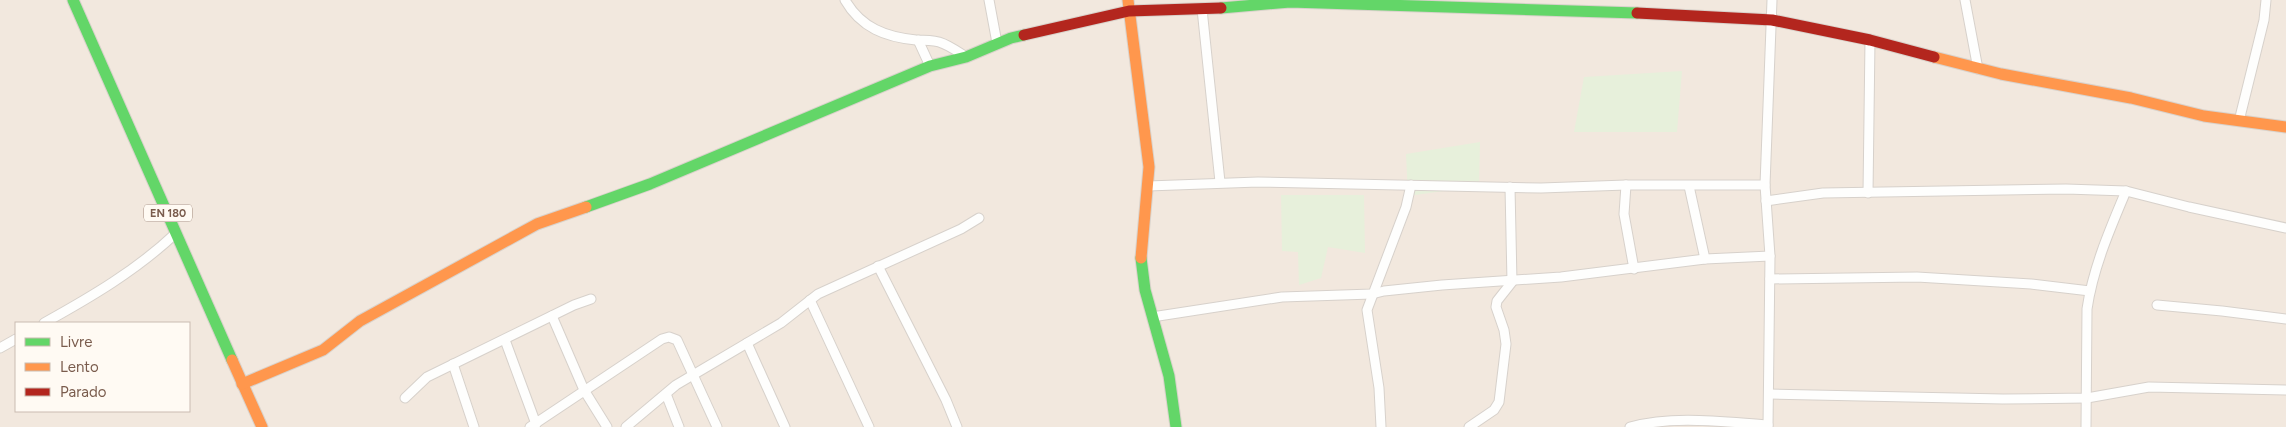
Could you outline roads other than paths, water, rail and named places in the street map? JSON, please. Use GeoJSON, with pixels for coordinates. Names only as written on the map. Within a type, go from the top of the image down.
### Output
{"type":"FeatureCollection","features":[{"type":"Feature","properties":{"kind":"street","name":"EN 180"},"geometry":{"type":"LineString","coordinates":[[73,0],[262,427]]}},
{"type":"Feature","properties":{"kind":"street"},"geometry":{"type":"LineString","coordinates":[[845,0],[852,11],[863,22],[879,33],[939,42],[953,47],[966,56]]}},
{"type":"Feature","properties":{"kind":"street"},"geometry":{"type":"LineString","coordinates":[[989,0],[998,43]]}},
{"type":"Feature","properties":{"kind":"street"},"geometry":{"type":"LineString","coordinates":[[1522,0],[1533,10]]}},
{"type":"Feature","properties":{"kind":"street"},"geometry":{"type":"LineString","coordinates":[[1630,427],[1648,422],[1671,420],[1768,426],[1770,256],[1764,185],[1772,0]]}},
{"type":"Feature","properties":{"kind":"street"},"geometry":{"type":"LineString","coordinates":[[1965,0],[1978,69]]}},
{"type":"Feature","properties":{"kind":"street"},"geometry":{"type":"LineString","coordinates":[[2238,121],[2262,29],[2266,0]]}},
{"type":"Feature","properties":{"kind":"street"},"geometry":{"type":"LineString","coordinates":[[242,384],[323,350],[360,321],[537,224],[650,184],[930,66],[966,56],[998,43],[1128,5],[1202,9],[1290,1],[1772,20],[1870,40],[1978,69],[2238,121],[2286,127]]}},
{"type":"Feature","properties":{"kind":"street"},"geometry":{"type":"LineString","coordinates":[[1128,5],[1147,149],[1148,186],[1144,205],[1141,265],[1152,317],[1165,360],[1176,427]]}},
{"type":"Feature","properties":{"kind":"street"},"geometry":{"type":"LineString","coordinates":[[1202,9],[1220,182]]}},
{"type":"Feature","properties":{"kind":"street"},"geometry":{"type":"LineString","coordinates":[[918,40],[930,66]]}},
{"type":"Feature","properties":{"kind":"street"},"geometry":{"type":"LineString","coordinates":[[1868,193],[1870,40]]}},
{"type":"Feature","properties":{"kind":"street"},"geometry":{"type":"LineString","coordinates":[[1148,186],[1220,182],[1510,187],[1764,185]]}},
{"type":"Feature","properties":{"kind":"street"},"geometry":{"type":"LineString","coordinates":[[1380,427],[1379,388],[1367,310],[1406,207],[1411,185]]}},
{"type":"Feature","properties":{"kind":"street"},"geometry":{"type":"LineString","coordinates":[[1626,185],[1624,214],[1634,268]]}},
{"type":"Feature","properties":{"kind":"street"},"geometry":{"type":"LineString","coordinates":[[1689,186],[1705,259]]}},
{"type":"Feature","properties":{"kind":"street"},"geometry":{"type":"LineString","coordinates":[[1469,427],[1494,410],[1499,402],[1506,344],[1504,330],[1496,307],[1497,301],[1512,282],[1510,187]]}},
{"type":"Feature","properties":{"kind":"street"},"geometry":{"type":"LineString","coordinates":[[1766,201],[1823,193],[2066,189],[2126,191],[2286,228]]}},
{"type":"Feature","properties":{"kind":"street"},"geometry":{"type":"LineString","coordinates":[[2086,427],[2087,309],[2090,291],[2104,246],[2126,191]]}},
{"type":"Feature","properties":{"kind":"street"},"geometry":{"type":"LineString","coordinates":[[626,427],[666,394],[693,375],[781,323],[818,294],[961,229],[979,218]]}},
{"type":"Feature","properties":{"kind":"street"},"geometry":{"type":"LineString","coordinates":[[46,322],[104,288],[151,257],[176,233]]}},
{"type":"Feature","properties":{"kind":"street"},"geometry":{"type":"LineString","coordinates":[[1152,317],[1282,297],[1372,294],[1442,285],[1512,282],[1705,259],[1770,256]]}},
{"type":"Feature","properties":{"kind":"street"},"geometry":{"type":"LineString","coordinates":[[878,266],[946,400],[957,427]]}},
{"type":"Feature","properties":{"kind":"street"},"geometry":{"type":"LineString","coordinates":[[1770,279],[1917,277],[2031,284],[2090,291]]}},
{"type":"Feature","properties":{"kind":"street"},"geometry":{"type":"LineString","coordinates":[[404,398],[426,377],[591,299]]}},
{"type":"Feature","properties":{"kind":"street"},"geometry":{"type":"LineString","coordinates":[[810,300],[869,427]]}},
{"type":"Feature","properties":{"kind":"street"},"geometry":{"type":"LineString","coordinates":[[2157,305],[2222,311],[2286,320]]}},
{"type":"Feature","properties":{"kind":"street"},"geometry":{"type":"LineString","coordinates":[[552,316],[584,390],[607,427]]}},
{"type":"Feature","properties":{"kind":"street"},"geometry":{"type":"LineString","coordinates":[[504,340],[536,425],[584,390],[669,336],[677,340],[717,427]]}},
{"type":"Feature","properties":{"kind":"street"},"geometry":{"type":"LineString","coordinates":[[0,348],[15,340]]}},
{"type":"Feature","properties":{"kind":"street"},"geometry":{"type":"LineString","coordinates":[[747,343],[785,427]]}},
{"type":"Feature","properties":{"kind":"street"},"geometry":{"type":"LineString","coordinates":[[453,364],[474,427]]}},
{"type":"Feature","properties":{"kind":"street"},"geometry":{"type":"LineString","coordinates":[[1769,394],[2003,399],[2087,398],[2149,388],[2286,390]]}},
{"type":"Feature","properties":{"kind":"street"},"geometry":{"type":"LineString","coordinates":[[666,394],[679,427]]}}]}
